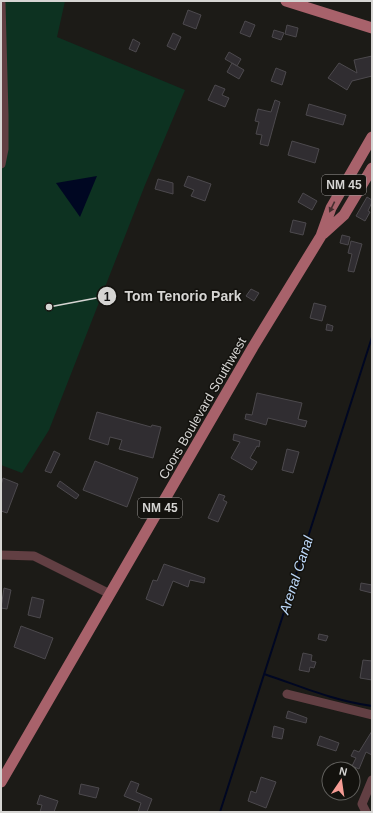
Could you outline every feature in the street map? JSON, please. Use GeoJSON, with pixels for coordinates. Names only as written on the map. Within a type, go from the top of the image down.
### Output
{"type":"FeatureCollection","features":[{"type":"Feature","properties":{"kind":"main road"},"geometry":{"type":"LineString","coordinates":[[286,1],[372,28]]}},
{"type":"Feature","properties":{"kind":"main road","name":"Coors Boulevard Southwest"},"geometry":{"type":"LineString","coordinates":[[1,782],[253,347],[321,236],[331,208],[372,137]]}},
{"type":"Feature","properties":{"kind":"main road"},"geometry":{"type":"LineString","coordinates":[[344,215],[351,191],[366,163],[363,152]]}},
{"type":"Feature","properties":{"kind":"main road","name":"Coors Boulevard Southwest"},"geometry":{"type":"LineString","coordinates":[[321,236],[344,215],[372,168]]}},
{"type":"Feature","properties":{"kind":"street"},"geometry":{"type":"LineString","coordinates":[[1,3],[4,115],[4,149],[1,164]]}},
{"type":"Feature","properties":{"kind":"street"},"geometry":{"type":"LineString","coordinates":[[1,555],[34,556],[110,594]]}},
{"type":"Feature","properties":{"kind":"street"},"geometry":{"type":"LineString","coordinates":[[288,694],[372,715]]}},
{"type":"Feature","properties":{"kind":"street"},"geometry":{"type":"LineString","coordinates":[[366,812],[362,804],[372,780]]}},
{"type":"Feature","properties":{"kind":"green space"},"geometry":{"type":"Polygon","coordinates":[[[1,1],[65,1],[57,37],[185,90],[145,185],[49,430],[22,473],[1,465],[1,1]]]}},
{"type":"Feature","properties":{"kind":"water"},"geometry":{"type":"Polygon","coordinates":[[[97,176],[80,217],[56,183],[97,176]]]}},
{"type":"Feature","properties":{"kind":"building"},"geometry":{"type":"Polygon","coordinates":[[[188,10],[201,15],[196,29],[183,24],[188,10]]]}},
{"type":"Feature","properties":{"kind":"building"},"geometry":{"type":"Polygon","coordinates":[[[245,21],[255,25],[250,37],[240,33],[245,21]]]}},
{"type":"Feature","properties":{"kind":"building"},"geometry":{"type":"Polygon","coordinates":[[[287,25],[298,28],[296,37],[285,34],[287,25]]]}},
{"type":"Feature","properties":{"kind":"building"},"geometry":{"type":"Polygon","coordinates":[[[274,30],[284,33],[281,40],[272,37],[274,30]]]}},
{"type":"Feature","properties":{"kind":"building"},"geometry":{"type":"Polygon","coordinates":[[[173,33],[181,37],[175,50],[167,46],[173,33]]]}},
{"type":"Feature","properties":{"kind":"building"},"geometry":{"type":"Polygon","coordinates":[[[133,39],[140,43],[136,52],[129,49],[133,39]]]}},
{"type":"Feature","properties":{"kind":"building"},"geometry":{"type":"Polygon","coordinates":[[[229,52],[241,59],[237,66],[225,59],[229,52]]]}},
{"type":"Feature","properties":{"kind":"building"},"geometry":{"type":"Polygon","coordinates":[[[372,56],[372,76],[352,81],[347,90],[328,78],[339,63],[357,73],[354,60],[372,56]]]}},
{"type":"Feature","properties":{"kind":"building"},"geometry":{"type":"Polygon","coordinates":[[[232,63],[244,70],[239,79],[227,72],[232,63]]]}},
{"type":"Feature","properties":{"kind":"building"},"geometry":{"type":"Polygon","coordinates":[[[276,68],[286,72],[282,85],[271,81],[276,68]]]}},
{"type":"Feature","properties":{"kind":"building"},"geometry":{"type":"Polygon","coordinates":[[[215,85],[225,89],[222,95],[229,98],[225,107],[208,100],[215,85]]]}},
{"type":"Feature","properties":{"kind":"building"},"geometry":{"type":"Polygon","coordinates":[[[275,100],[280,102],[268,146],[260,144],[262,135],[256,134],[259,122],[255,121],[258,109],[271,112],[275,100]]]}},
{"type":"Feature","properties":{"kind":"building"},"geometry":{"type":"Polygon","coordinates":[[[309,104],[346,115],[343,125],[306,115],[309,104]]]}},
{"type":"Feature","properties":{"kind":"building"},"geometry":{"type":"Polygon","coordinates":[[[292,141],[319,149],[315,163],[288,155],[292,141]]]}},
{"type":"Feature","properties":{"kind":"building"},"geometry":{"type":"Polygon","coordinates":[[[188,176],[211,184],[205,201],[191,196],[194,190],[184,186],[188,176]]]}},
{"type":"Feature","properties":{"kind":"building"},"geometry":{"type":"Polygon","coordinates":[[[158,179],[173,183],[173,194],[155,189],[158,179]]]}},
{"type":"Feature","properties":{"kind":"building"},"geometry":{"type":"Polygon","coordinates":[[[303,193],[317,201],[312,210],[298,202],[303,193]]]}},
{"type":"Feature","properties":{"kind":"building"},"geometry":{"type":"Polygon","coordinates":[[[367,197],[372,200],[372,202],[368,211],[370,212],[365,221],[356,216],[367,197]]]}},
{"type":"Feature","properties":{"kind":"building"},"geometry":{"type":"Polygon","coordinates":[[[293,220],[306,223],[303,235],[290,232],[293,220]]]}},
{"type":"Feature","properties":{"kind":"building"},"geometry":{"type":"Polygon","coordinates":[[[342,235],[350,237],[348,245],[340,243],[342,235]]]}},
{"type":"Feature","properties":{"kind":"building"},"geometry":{"type":"Polygon","coordinates":[[[351,241],[362,244],[354,272],[348,271],[352,254],[348,253],[351,241]]]}},
{"type":"Feature","properties":{"kind":"building"},"geometry":{"type":"Polygon","coordinates":[[[251,289],[259,293],[254,301],[246,296],[251,289]]]}},
{"type":"Feature","properties":{"kind":"building"},"geometry":{"type":"Polygon","coordinates":[[[314,303],[326,306],[322,321],[310,318],[314,303]]]}},
{"type":"Feature","properties":{"kind":"building"},"geometry":{"type":"Polygon","coordinates":[[[327,324],[333,326],[332,331],[326,330],[327,324]]]}},
{"type":"Feature","properties":{"kind":"building"},"geometry":{"type":"Polygon","coordinates":[[[257,393],[302,403],[298,419],[307,421],[305,427],[268,418],[266,425],[245,419],[246,414],[252,415],[257,393]]]}},
{"type":"Feature","properties":{"kind":"building"},"geometry":{"type":"Polygon","coordinates":[[[97,412],[151,427],[152,425],[161,427],[153,458],[119,449],[122,440],[110,437],[108,445],[89,439],[97,412]]]}},
{"type":"Feature","properties":{"kind":"building"},"geometry":{"type":"Polygon","coordinates":[[[234,434],[260,441],[259,447],[257,446],[250,458],[257,462],[252,470],[231,458],[240,442],[233,440],[234,434]]]}},
{"type":"Feature","properties":{"kind":"building"},"geometry":{"type":"Polygon","coordinates":[[[287,449],[299,452],[293,473],[282,470],[287,449]]]}},
{"type":"Feature","properties":{"kind":"building"},"geometry":{"type":"Polygon","coordinates":[[[54,451],[60,454],[51,473],[45,471],[54,451]]]}},
{"type":"Feature","properties":{"kind":"building"},"geometry":{"type":"Polygon","coordinates":[[[95,461],[138,478],[127,507],[83,490],[95,461]]]}},
{"type":"Feature","properties":{"kind":"building"},"geometry":{"type":"Polygon","coordinates":[[[3,478],[18,484],[7,513],[1,511],[1,485],[3,478]]]}},
{"type":"Feature","properties":{"kind":"building"},"geometry":{"type":"Polygon","coordinates":[[[60,481],[79,495],[76,499],[57,486],[60,481]]]}},
{"type":"Feature","properties":{"kind":"building"},"geometry":{"type":"Polygon","coordinates":[[[219,494],[225,496],[223,500],[227,502],[218,522],[208,518],[219,494]]]}},
{"type":"Feature","properties":{"kind":"building"},"geometry":{"type":"Polygon","coordinates":[[[164,564],[205,578],[204,583],[190,580],[188,587],[173,581],[163,606],[146,599],[153,580],[157,581],[164,564]]]}},
{"type":"Feature","properties":{"kind":"building"},"geometry":{"type":"Polygon","coordinates":[[[361,583],[372,585],[372,593],[360,590],[361,583]]]}},
{"type":"Feature","properties":{"kind":"building"},"geometry":{"type":"Polygon","coordinates":[[[4,588],[11,590],[7,609],[1,608],[4,588]]]}},
{"type":"Feature","properties":{"kind":"building"},"geometry":{"type":"Polygon","coordinates":[[[32,597],[44,600],[40,618],[28,615],[32,597]]]}},
{"type":"Feature","properties":{"kind":"building"},"geometry":{"type":"Polygon","coordinates":[[[21,626],[53,638],[45,659],[14,647],[21,626]]]}},
{"type":"Feature","properties":{"kind":"building"},"geometry":{"type":"Polygon","coordinates":[[[319,634],[328,636],[326,641],[318,639],[319,634]]]}},
{"type":"Feature","properties":{"kind":"building"},"geometry":{"type":"Polygon","coordinates":[[[303,653],[312,655],[311,661],[316,662],[314,668],[310,667],[309,672],[299,670],[303,653]]]}},
{"type":"Feature","properties":{"kind":"building"},"geometry":{"type":"Polygon","coordinates":[[[363,660],[372,661],[372,680],[360,678],[363,660]]]}},
{"type":"Feature","properties":{"kind":"building"},"geometry":{"type":"Polygon","coordinates":[[[288,711],[307,718],[306,723],[286,718],[288,711]]]}},
{"type":"Feature","properties":{"kind":"building"},"geometry":{"type":"Polygon","coordinates":[[[274,726],[284,729],[282,739],[272,737],[274,726]]]}},
{"type":"Feature","properties":{"kind":"building"},"geometry":{"type":"Polygon","coordinates":[[[372,731],[372,755],[366,752],[361,764],[361,761],[354,761],[356,758],[351,756],[354,750],[359,752],[372,731]]]}},
{"type":"Feature","properties":{"kind":"building"},"geometry":{"type":"Polygon","coordinates":[[[320,736],[339,743],[336,751],[317,745],[320,736]]]}},
{"type":"Feature","properties":{"kind":"building"},"geometry":{"type":"Polygon","coordinates":[[[261,777],[276,782],[266,808],[248,801],[251,791],[256,793],[261,777]]]}},
{"type":"Feature","properties":{"kind":"building"},"geometry":{"type":"Polygon","coordinates":[[[131,781],[139,784],[136,792],[152,799],[147,812],[138,812],[141,803],[124,796],[131,781]]]}},
{"type":"Feature","properties":{"kind":"building"},"geometry":{"type":"Polygon","coordinates":[[[81,784],[99,788],[96,798],[79,794],[81,784]]]}},
{"type":"Feature","properties":{"kind":"building"},"geometry":{"type":"Polygon","coordinates":[[[40,795],[58,801],[54,812],[40,812],[42,805],[37,804],[40,795]]]}},
{"type":"Feature","properties":{"kind":"waterway","name":"Arenal Canal"},"geometry":{"type":"LineString","coordinates":[[220,812],[372,337]]}},
{"type":"Feature","properties":{"kind":"waterway"},"geometry":{"type":"LineString","coordinates":[[264,674],[344,701],[372,706]]}},
{"type":"Feature","properties":{"kind":"place","name":"Tom Tenorio Park"},"geometry":{"type":"Point","coordinates":[49,307]}}]}
